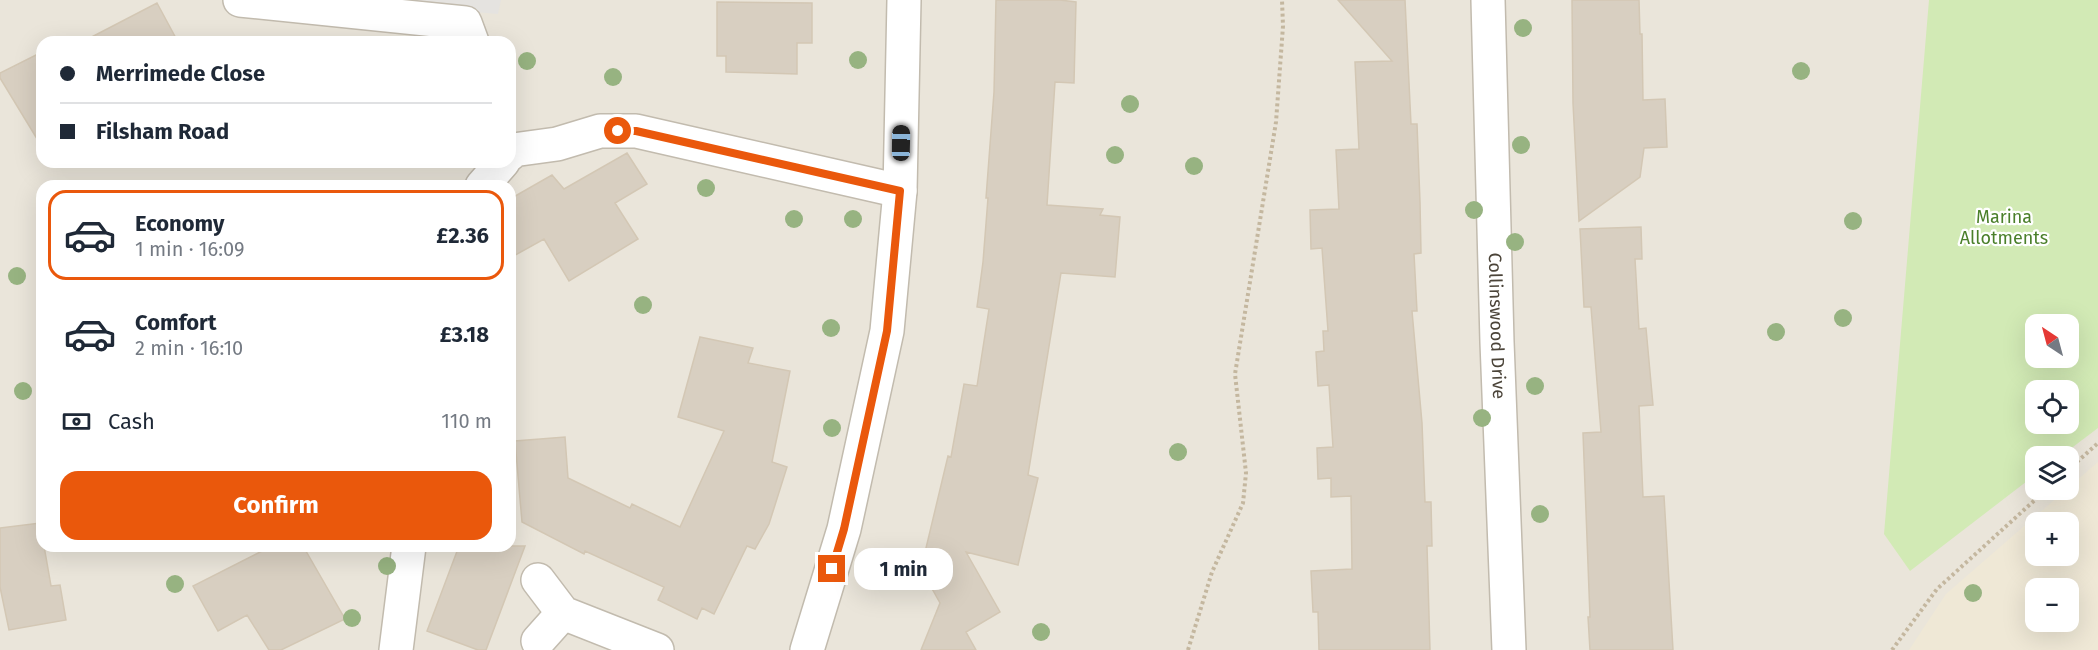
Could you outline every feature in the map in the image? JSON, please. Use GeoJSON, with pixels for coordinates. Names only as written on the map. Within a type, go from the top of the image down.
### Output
{"type":"FeatureCollection","features":[{"type":"Feature","properties":{"kind":"street"},"geometry":{"type":"LineString","coordinates":[[240,0],[465,23],[470,36]]}},
{"type":"Feature","properties":{"kind":"street"},"geometry":{"type":"LineString","coordinates":[[807,650],[844,529],[887,331],[900,191],[904,0]]}},
{"type":"Feature","properties":{"kind":"street","name":"Collinswood Drive"},"geometry":{"type":"LineString","coordinates":[[1488,0],[1497,342],[1509,650]]}},
{"type":"Feature","properties":{"kind":"street"},"geometry":{"type":"LineString","coordinates":[[516,151],[557,144],[600,131],[636,131],[900,191]]}},
{"type":"Feature","properties":{"kind":"street"},"geometry":{"type":"LineString","coordinates":[[487,180],[496,168]]}},
{"type":"Feature","properties":{"kind":"street"},"geometry":{"type":"LineString","coordinates":[[396,650],[408,552]]}},
{"type":"Feature","properties":{"kind":"street"},"geometry":{"type":"LineString","coordinates":[[538,580],[563,613],[657,650]]}},
{"type":"Feature","properties":{"kind":"street"},"geometry":{"type":"LineString","coordinates":[[538,641],[563,613]]}},
{"type":"Feature","properties":{"kind":"path"},"geometry":{"type":"LineString","coordinates":[[1188,650],[1212,572],[1243,503],[1246,473],[1235,374],[1276,122],[1283,26],[1282,0]]}},
{"type":"Feature","properties":{"kind":"path"},"geometry":{"type":"LineString","coordinates":[[2079,460],[2098,443]]}},
{"type":"Feature","properties":{"kind":"path"},"geometry":{"type":"LineString","coordinates":[[1892,650],[1938,589],[2035,500]]}},
{"type":"Feature","properties":{"kind":"shaded area"},"geometry":{"type":"Polygon","coordinates":[[[0,0],[2098,0],[2098,650],[0,650],[0,0]]]}},
{"type":"Feature","properties":{"kind":"shaded area"},"geometry":{"type":"Polygon","coordinates":[[[333,0],[501,0],[498,14],[333,0]]]}},
{"type":"Feature","properties":{"kind":"shaded area"},"geometry":{"type":"Polygon","coordinates":[[[2098,462],[2098,650],[1909,650],[1946,594],[2025,525],[2025,566],[2079,566],[2079,512],[2040,512],[2054,500],[2079,500],[2079,478],[2098,462]]]}},
{"type":"Feature","properties":{"kind":"green space","name":"Marina Allotments"},"geometry":{"type":"Polygon","coordinates":[[[1929,0],[2098,0],[2098,428],[2074,446],[2025,446],[2025,483],[1910,571],[1884,534],[1929,0]]]}},
{"type":"Feature","properties":{"kind":"building"},"geometry":{"type":"Polygon","coordinates":[[[996,0],[1076,2],[1074,83],[1055,82],[1047,205],[1103,209],[1100,215],[1120,217],[1115,277],[1061,273],[1028,475],[1038,478],[1018,565],[966,552],[1000,612],[966,632],[976,650],[921,650],[940,603],[921,569],[948,456],[951,457],[964,384],[977,386],[989,309],[977,307],[988,198],[986,198],[994,92],[996,0]]]}},
{"type":"Feature","properties":{"kind":"building"},"geometry":{"type":"Polygon","coordinates":[[[1338,0],[1405,0],[1411,124],[1417,124],[1420,202],[1421,253],[1414,254],[1417,311],[1412,311],[1422,423],[1425,502],[1431,502],[1432,546],[1427,546],[1430,650],[1319,650],[1318,612],[1313,612],[1311,571],[1352,569],[1351,496],[1331,497],[1331,478],[1318,479],[1317,448],[1333,447],[1329,385],[1318,386],[1316,352],[1324,351],[1323,331],[1328,331],[1322,248],[1311,249],[1310,210],[1339,209],[1336,150],[1359,149],[1355,62],[1392,61],[1338,0]]]}},
{"type":"Feature","properties":{"kind":"building"},"geometry":{"type":"Polygon","coordinates":[[[1572,0],[1639,0],[1643,100],[1665,99],[1667,147],[1644,148],[1640,177],[1579,221],[1573,103],[1572,0]]]}},
{"type":"Feature","properties":{"kind":"building"},"geometry":{"type":"Polygon","coordinates":[[[717,2],[812,3],[812,43],[797,43],[797,74],[726,72],[726,56],[717,56],[717,2]]]}},
{"type":"Feature","properties":{"kind":"building"},"geometry":{"type":"Polygon","coordinates":[[[157,3],[175,36],[94,36],[157,3]]]}},
{"type":"Feature","properties":{"kind":"building"},"geometry":{"type":"Polygon","coordinates":[[[36,55],[36,137],[0,78],[0,73],[36,55]]]}},
{"type":"Feature","properties":{"kind":"building"},"geometry":{"type":"Polygon","coordinates":[[[627,153],[647,184],[615,203],[638,239],[569,281],[544,239],[516,255],[516,196],[552,175],[564,189],[627,153]]]}},
{"type":"Feature","properties":{"kind":"building"},"geometry":{"type":"Polygon","coordinates":[[[1641,227],[1642,259],[1635,259],[1639,329],[1646,328],[1653,405],[1639,406],[1643,497],[1664,496],[1673,650],[1590,650],[1583,433],[1601,432],[1591,307],[1584,307],[1580,229],[1641,227]]]}},
{"type":"Feature","properties":{"kind":"building"},"geometry":{"type":"Polygon","coordinates":[[[700,337],[753,348],[748,363],[790,371],[772,462],[787,467],[769,524],[755,549],[747,546],[714,614],[702,608],[697,619],[658,600],[664,587],[585,551],[584,554],[522,522],[516,441],[565,437],[568,478],[630,508],[632,504],[680,527],[724,431],[678,417],[700,337]]]}},
{"type":"Feature","properties":{"kind":"building"},"geometry":{"type":"Polygon","coordinates":[[[36,524],[36,552],[45,552],[51,586],[60,585],[66,620],[9,630],[0,587],[0,528],[36,524]]]}},
{"type":"Feature","properties":{"kind":"building"},"geometry":{"type":"Polygon","coordinates":[[[516,546],[525,546],[486,650],[478,650],[427,631],[457,552],[516,552],[516,546]]]}},
{"type":"Feature","properties":{"kind":"building"},"geometry":{"type":"Polygon","coordinates":[[[260,552],[306,552],[345,619],[281,650],[269,650],[247,615],[218,631],[193,586],[260,552]]]}},
{"type":"Feature","properties":{"kind":"route"},"geometry":{"type":"LineString","coordinates":[[618,131],[636,131],[900,191],[887,331],[844,529],[832,569]]}}]}
